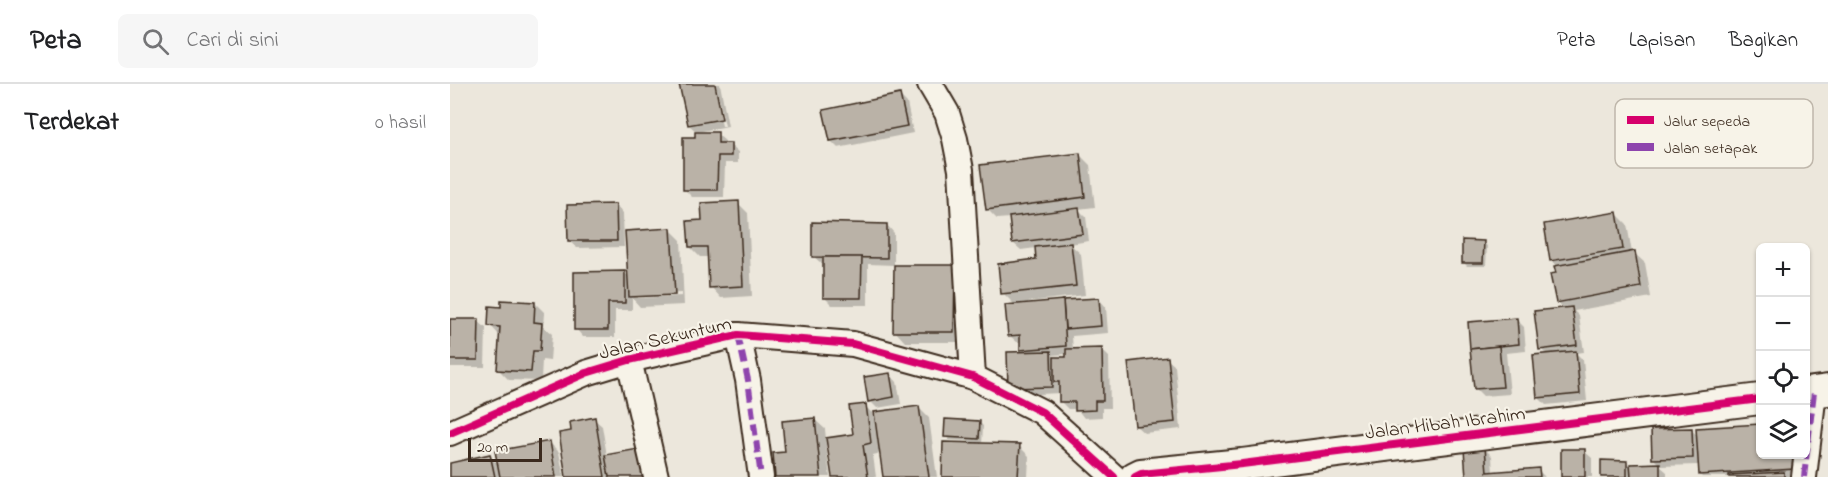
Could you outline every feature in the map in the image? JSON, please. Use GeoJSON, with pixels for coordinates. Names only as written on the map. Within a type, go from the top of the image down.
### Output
{"type":"FeatureCollection","features":[{"type":"Feature","properties":{"kind":"street"},"geometry":{"type":"LineString","coordinates":[[930,84],[947,113],[961,170],[973,377]]}},
{"type":"Feature","properties":{"kind":"street"},"geometry":{"type":"LineString","coordinates":[[738,335],[748,380],[761,477]]}},
{"type":"Feature","properties":{"kind":"street","name":"Jalan Sekuntum"},"geometry":{"type":"LineString","coordinates":[[450,433],[586,373],[629,360],[738,335],[854,344],[973,377],[1042,412],[1114,477]]}},
{"type":"Feature","properties":{"kind":"street"},"geometry":{"type":"LineString","coordinates":[[629,360],[656,477]]}},
{"type":"Feature","properties":{"kind":"street"},"geometry":{"type":"LineString","coordinates":[[1804,477],[1816,392]]}},
{"type":"Feature","properties":{"kind":"street","name":"Jalan Hibah Ibrahim"},"geometry":{"type":"LineString","coordinates":[[1135,477],[1141,474],[1242,470],[1756,400]]}},
{"type":"Feature","properties":{"kind":"building"},"geometry":{"type":"Polygon","coordinates":[[[679,84],[715,84],[722,119],[688,125],[679,84]]]}},
{"type":"Feature","properties":{"kind":"building"},"geometry":{"type":"Polygon","coordinates":[[[900,94],[907,126],[830,141],[823,110],[900,94]]]}},
{"type":"Feature","properties":{"kind":"building"},"geometry":{"type":"Polygon","coordinates":[[[695,132],[718,132],[718,143],[731,143],[731,156],[718,156],[717,190],[683,190],[683,137],[695,137],[695,132]]]}},
{"type":"Feature","properties":{"kind":"building"},"geometry":{"type":"Polygon","coordinates":[[[1080,153],[1085,197],[986,210],[980,165],[1080,153]]]}},
{"type":"Feature","properties":{"kind":"building"},"geometry":{"type":"Polygon","coordinates":[[[739,201],[743,286],[709,288],[707,247],[689,247],[687,221],[702,220],[701,203],[739,201]]]}},
{"type":"Feature","properties":{"kind":"building"},"geometry":{"type":"Polygon","coordinates":[[[616,204],[617,241],[568,241],[567,205],[616,204]]]}},
{"type":"Feature","properties":{"kind":"building"},"geometry":{"type":"Polygon","coordinates":[[[1079,208],[1083,234],[1012,243],[1009,217],[1079,208]]]}},
{"type":"Feature","properties":{"kind":"building"},"geometry":{"type":"Polygon","coordinates":[[[1617,212],[1623,249],[1550,261],[1544,224],[1617,212]]]}},
{"type":"Feature","properties":{"kind":"building"},"geometry":{"type":"Polygon","coordinates":[[[812,222],[887,224],[887,258],[812,257],[812,222]]]}},
{"type":"Feature","properties":{"kind":"building"},"geometry":{"type":"Polygon","coordinates":[[[671,228],[675,295],[629,297],[625,231],[671,228]]]}},
{"type":"Feature","properties":{"kind":"building"},"geometry":{"type":"Polygon","coordinates":[[[1462,240],[1484,241],[1483,263],[1462,263],[1462,240]]]}},
{"type":"Feature","properties":{"kind":"building"},"geometry":{"type":"Polygon","coordinates":[[[1071,243],[1076,286],[1001,294],[998,264],[1036,259],[1035,247],[1071,243]]]}},
{"type":"Feature","properties":{"kind":"building"},"geometry":{"type":"Polygon","coordinates":[[[1635,251],[1641,287],[1556,303],[1550,274],[1556,273],[1554,266],[1635,251]]]}},
{"type":"Feature","properties":{"kind":"building"},"geometry":{"type":"Polygon","coordinates":[[[823,257],[862,257],[861,298],[823,298],[823,257]]]}},
{"type":"Feature","properties":{"kind":"building"},"geometry":{"type":"Polygon","coordinates":[[[894,265],[955,265],[954,332],[893,332],[894,265]]]}},
{"type":"Feature","properties":{"kind":"building"},"geometry":{"type":"Polygon","coordinates":[[[625,271],[625,303],[608,303],[608,330],[574,330],[574,272],[625,271]]]}},
{"type":"Feature","properties":{"kind":"building"},"geometry":{"type":"Polygon","coordinates":[[[1099,298],[1101,326],[1065,329],[1063,300],[1099,298]]]}},
{"type":"Feature","properties":{"kind":"building"},"geometry":{"type":"Polygon","coordinates":[[[501,300],[535,302],[534,322],[542,323],[540,351],[533,351],[531,372],[497,370],[500,327],[488,326],[489,306],[501,307],[501,300]]]}},
{"type":"Feature","properties":{"kind":"building"},"geometry":{"type":"Polygon","coordinates":[[[1063,300],[1066,346],[1020,350],[1020,335],[1008,336],[1005,305],[1063,300]]]}},
{"type":"Feature","properties":{"kind":"building"},"geometry":{"type":"Polygon","coordinates":[[[1572,307],[1577,345],[1539,350],[1534,311],[1572,307]]]}},
{"type":"Feature","properties":{"kind":"building"},"geometry":{"type":"Polygon","coordinates":[[[1517,318],[1519,344],[1470,349],[1468,322],[1517,318]]]}},
{"type":"Feature","properties":{"kind":"building"},"geometry":{"type":"Polygon","coordinates":[[[450,319],[479,319],[478,360],[450,360],[450,319]]]}},
{"type":"Feature","properties":{"kind":"building"},"geometry":{"type":"Polygon","coordinates":[[[1499,346],[1503,387],[1474,389],[1470,349],[1499,346]]]}},
{"type":"Feature","properties":{"kind":"building"},"geometry":{"type":"Polygon","coordinates":[[[1102,348],[1103,401],[1095,401],[1095,410],[1075,411],[1075,402],[1059,402],[1059,382],[1054,382],[1054,357],[1066,357],[1066,349],[1102,348]]]}},
{"type":"Feature","properties":{"kind":"building"},"geometry":{"type":"Polygon","coordinates":[[[1051,351],[1052,387],[1008,388],[1007,352],[1051,351]]]}},
{"type":"Feature","properties":{"kind":"building"},"geometry":{"type":"Polygon","coordinates":[[[1576,351],[1580,394],[1537,398],[1533,355],[1576,351]]]}},
{"type":"Feature","properties":{"kind":"building"},"geometry":{"type":"Polygon","coordinates":[[[1168,357],[1175,422],[1135,426],[1128,362],[1168,357]]]}},
{"type":"Feature","properties":{"kind":"building"},"geometry":{"type":"Polygon","coordinates":[[[890,373],[894,397],[868,402],[864,377],[890,373]]]}},
{"type":"Feature","properties":{"kind":"building"},"geometry":{"type":"Polygon","coordinates":[[[866,404],[871,443],[863,445],[868,477],[832,477],[826,438],[853,434],[849,406],[866,404]]]}},
{"type":"Feature","properties":{"kind":"building"},"geometry":{"type":"Polygon","coordinates":[[[919,406],[929,477],[883,477],[874,412],[919,406]]]}},
{"type":"Feature","properties":{"kind":"building"},"geometry":{"type":"Polygon","coordinates":[[[595,417],[605,477],[566,477],[559,433],[571,431],[570,422],[595,417]]]}},
{"type":"Feature","properties":{"kind":"building"},"geometry":{"type":"Polygon","coordinates":[[[815,418],[821,477],[775,477],[773,453],[785,452],[782,421],[815,418]]]}},
{"type":"Feature","properties":{"kind":"building"},"geometry":{"type":"Polygon","coordinates":[[[945,419],[980,421],[979,439],[944,437],[945,419]]]}},
{"type":"Feature","properties":{"kind":"building"},"geometry":{"type":"Polygon","coordinates":[[[1756,424],[1756,459],[1794,459],[1795,469],[1699,475],[1696,428],[1756,424]]]}},
{"type":"Feature","properties":{"kind":"building"},"geometry":{"type":"Polygon","coordinates":[[[1692,428],[1693,458],[1652,459],[1651,429],[1692,428]]]}},
{"type":"Feature","properties":{"kind":"building"},"geometry":{"type":"Polygon","coordinates":[[[550,441],[556,477],[500,477],[495,451],[550,441]]]}},
{"type":"Feature","properties":{"kind":"building"},"geometry":{"type":"Polygon","coordinates":[[[943,442],[1020,444],[1018,477],[942,477],[943,442]]]}},
{"type":"Feature","properties":{"kind":"building"},"geometry":{"type":"Polygon","coordinates":[[[1485,447],[1487,472],[1539,468],[1540,477],[1466,477],[1464,449],[1485,447]]]}},
{"type":"Feature","properties":{"kind":"building"},"geometry":{"type":"Polygon","coordinates":[[[638,449],[643,477],[609,477],[605,455],[638,449]]]}},
{"type":"Feature","properties":{"kind":"building"},"geometry":{"type":"Polygon","coordinates":[[[1561,449],[1585,449],[1585,477],[1561,477],[1561,449]]]}},
{"type":"Feature","properties":{"kind":"building"},"geometry":{"type":"Polygon","coordinates":[[[490,454],[495,477],[450,477],[450,463],[490,454]]]}},
{"type":"Feature","properties":{"kind":"building"},"geometry":{"type":"Polygon","coordinates":[[[1601,460],[1627,461],[1627,477],[1601,477],[1601,460]]]}},
{"type":"Feature","properties":{"kind":"building"},"geometry":{"type":"Polygon","coordinates":[[[1660,463],[1660,477],[1631,477],[1630,464],[1660,463]]]}},
{"type":"Feature","properties":{"kind":"building"},"geometry":{"type":"Polygon","coordinates":[[[1784,472],[1784,477],[1729,477],[1729,475],[1784,472]]]}},
{"type":"Feature","properties":{"kind":"marked path"},"geometry":{"type":"LineString","coordinates":[[738,335],[748,380],[761,477]]}},
{"type":"Feature","properties":{"kind":"marked path"},"geometry":{"type":"LineString","coordinates":[[1804,477],[1814,392]]}},
{"type":"Feature","properties":{"kind":"cycle path"},"geometry":{"type":"LineString","coordinates":[[450,433],[586,373],[629,360],[738,335],[853,344],[973,377],[1042,412],[1114,477]]}},
{"type":"Feature","properties":{"kind":"cycle path"},"geometry":{"type":"LineString","coordinates":[[1135,477],[1141,474],[1242,464],[1756,400]]}}]}
